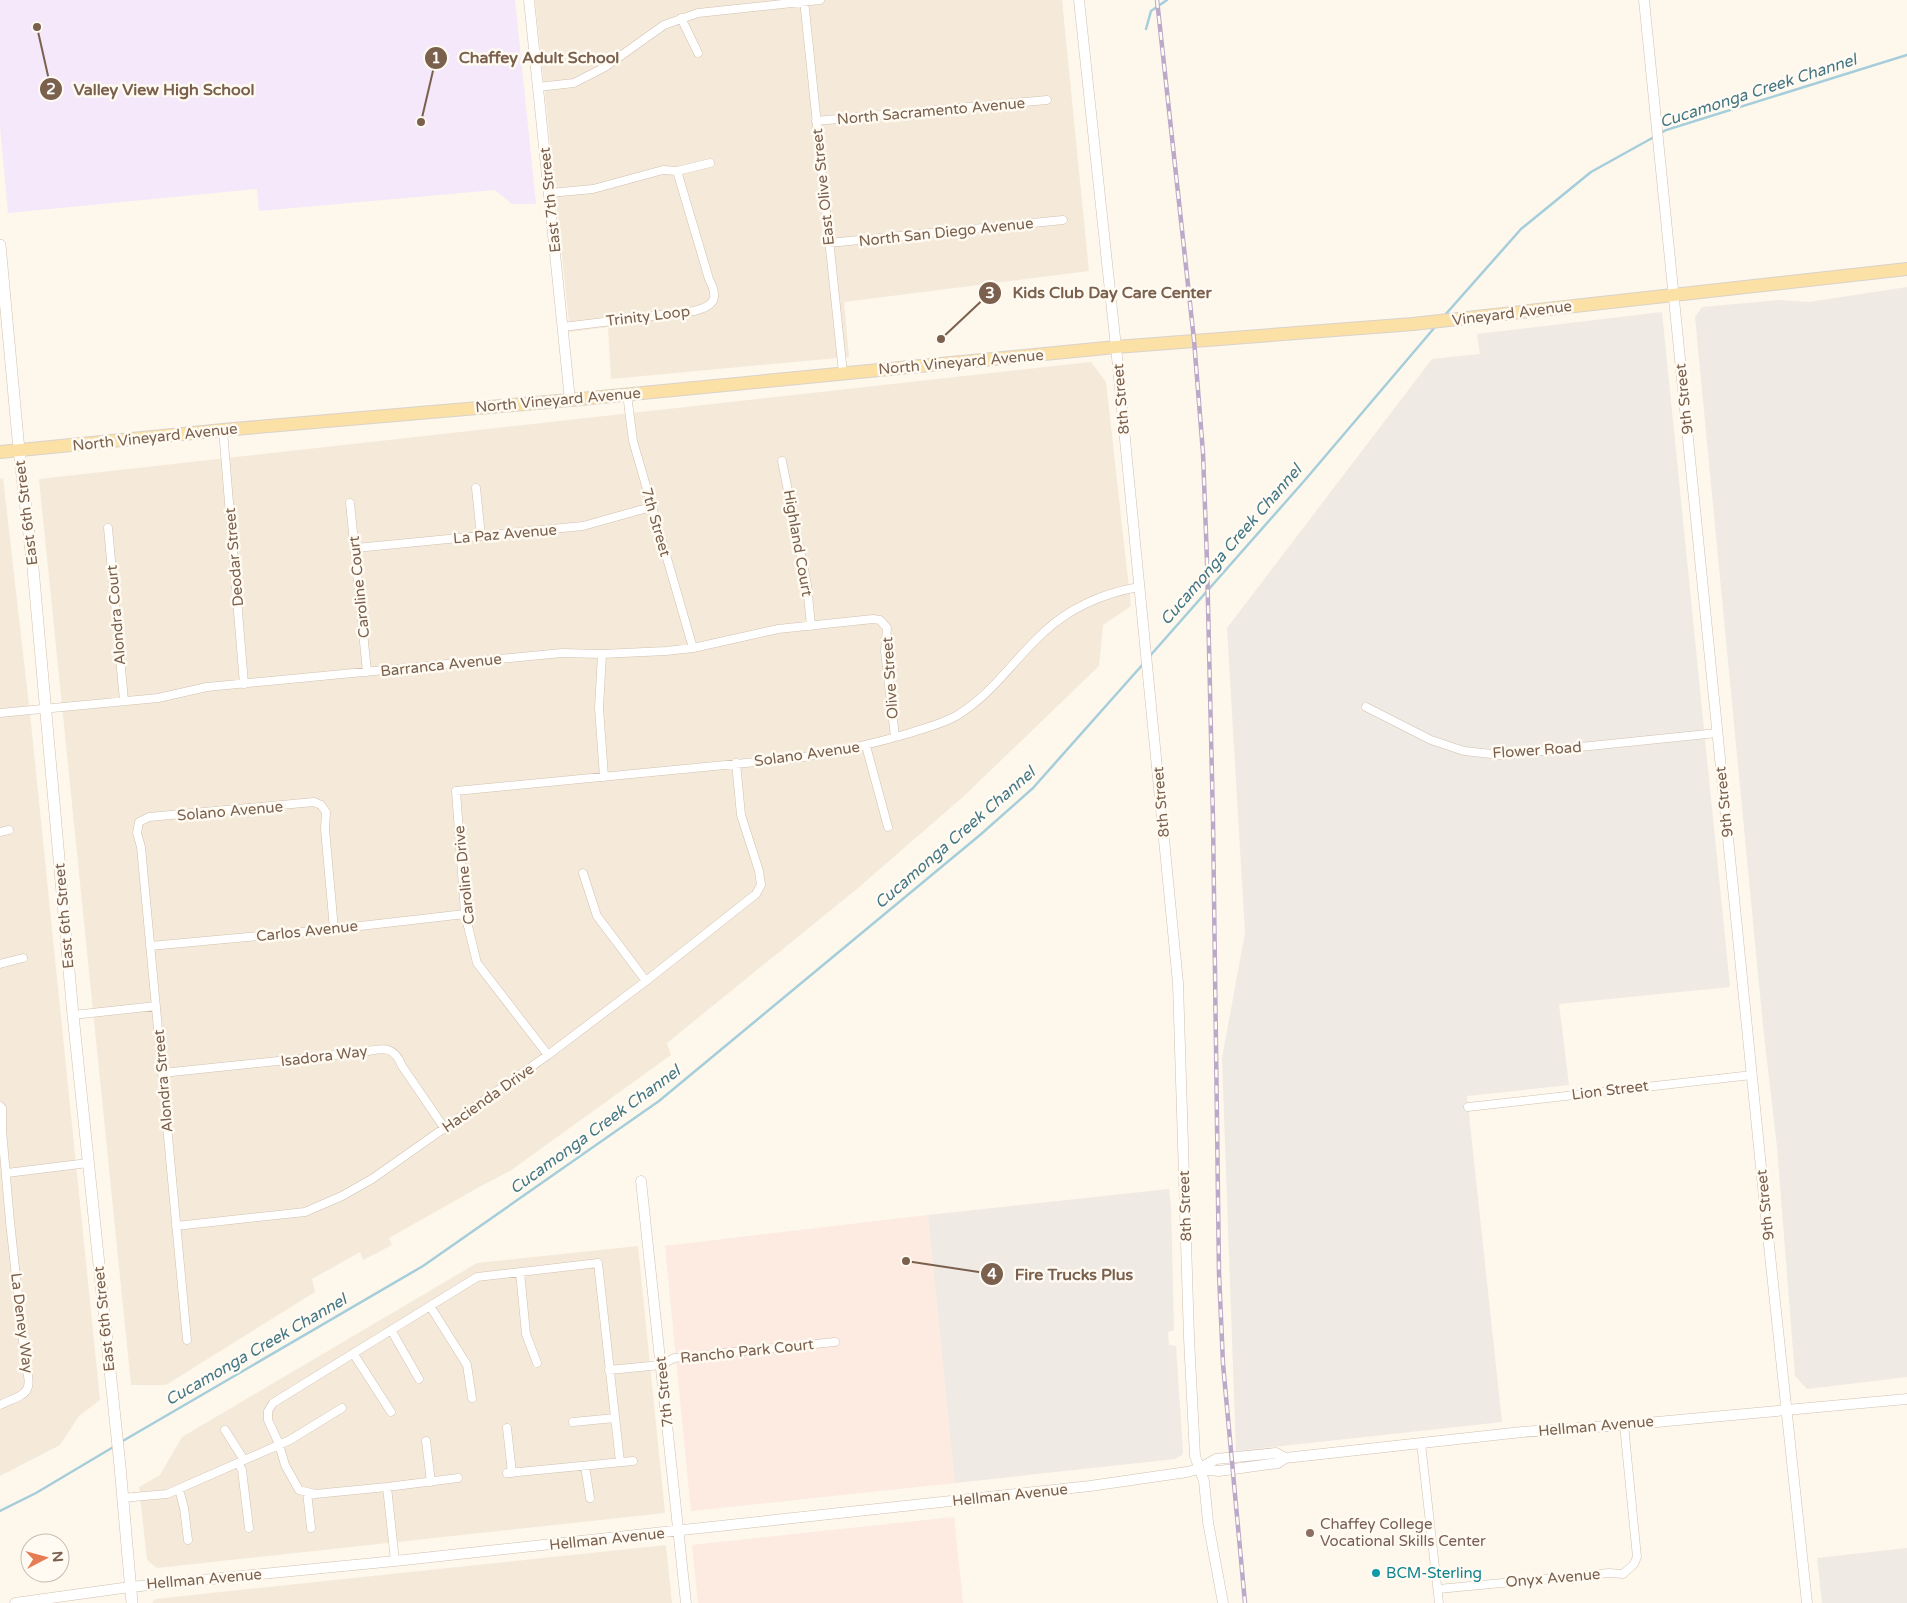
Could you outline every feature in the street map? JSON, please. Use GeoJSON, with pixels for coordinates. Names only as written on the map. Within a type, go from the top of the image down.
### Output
{"type":"FeatureCollection","features":[{"type":"Feature","properties":{"kind":"main road","name":"East 6th Street"},"geometry":{"type":"LineString","coordinates":[[0,246],[19,450],[33,568],[73,1015],[120,1466],[132,1603]]}},
{"type":"Feature","properties":{"kind":"main road","name":"Vineyard Avenue"},"geometry":{"type":"LineString","coordinates":[[1116,347],[1468,319],[1674,294],[1907,269]]}},
{"type":"Feature","properties":{"kind":"main road","name":"North Vineyard Avenue"},"geometry":{"type":"LineString","coordinates":[[0,452],[223,430],[570,400],[1116,347]]}},
{"type":"Feature","properties":{"kind":"street","name":"East 7th Street"},"geometry":{"type":"LineString","coordinates":[[529,0],[570,400]]}},
{"type":"Feature","properties":{"kind":"street"},"geometry":{"type":"LineString","coordinates":[[538,87],[574,83],[605,67],[664,25],[681,18],[698,13],[820,0]]}},
{"type":"Feature","properties":{"kind":"street","name":"8th Street"},"geometry":{"type":"LineString","coordinates":[[1079,0],[1152,697],[1178,983],[1190,1389],[1195,1456],[1204,1481],[1208,1522],[1223,1603]]}},
{"type":"Feature","properties":{"kind":"street","name":"9th Street"},"geometry":{"type":"LineString","coordinates":[[1644,0],[1776,1314],[1807,1603]]}},
{"type":"Feature","properties":{"kind":"street","name":"East Olive Street"},"geometry":{"type":"LineString","coordinates":[[804,1],[844,373]]}},
{"type":"Feature","properties":{"kind":"street"},"geometry":{"type":"LineString","coordinates":[[681,18],[698,53]]}},
{"type":"Feature","properties":{"kind":"street","name":"North Sacramento Avenue"},"geometry":{"type":"LineString","coordinates":[[816,121],[1047,100]]}},
{"type":"Feature","properties":{"kind":"street"},"geometry":{"type":"LineString","coordinates":[[550,193],[593,189],[663,170],[677,171],[710,163]]}},
{"type":"Feature","properties":{"kind":"street","name":"Trinity Loop"},"geometry":{"type":"LineString","coordinates":[[562,326],[708,308],[713,301],[715,290],[709,279],[677,171]]}},
{"type":"Feature","properties":{"kind":"street","name":"North San Diego Avenue"},"geometry":{"type":"LineString","coordinates":[[829,243],[1063,220]]}},
{"type":"Feature","properties":{"kind":"street","name":"7th Street"},"geometry":{"type":"LineString","coordinates":[[628,394],[633,441],[693,648]]}},
{"type":"Feature","properties":{"kind":"street","name":"Deodar Street"},"geometry":{"type":"LineString","coordinates":[[223,430],[244,684]]}},
{"type":"Feature","properties":{"kind":"street","name":"Highland Court"},"geometry":{"type":"LineString","coordinates":[[782,461],[807,585],[811,626]]}},
{"type":"Feature","properties":{"kind":"street"},"geometry":{"type":"LineString","coordinates":[[476,488],[481,536]]}},
{"type":"Feature","properties":{"kind":"street","name":"Caroline Court"},"geometry":{"type":"LineString","coordinates":[[350,502],[367,672]]}},
{"type":"Feature","properties":{"kind":"street","name":"La Paz Avenue"},"geometry":{"type":"LineString","coordinates":[[356,548],[583,526],[651,507]]}},
{"type":"Feature","properties":{"kind":"street","name":"Alondra Court"},"geometry":{"type":"LineString","coordinates":[[108,528],[124,701]]}},
{"type":"Feature","properties":{"kind":"street","name":"Solano Avenue"},"geometry":{"type":"LineString","coordinates":[[456,791],[798,758],[866,746],[895,738],[956,716],[975,703],[990,690],[1044,632],[1064,616],[1096,598],[1139,587]]}},
{"type":"Feature","properties":{"kind":"street","name":"Barranca Avenue"},"geometry":{"type":"LineString","coordinates":[[0,713],[158,698],[207,687],[562,653],[648,653],[693,648],[778,629],[873,619],[880,620]]}},
{"type":"Feature","properties":{"kind":"street","name":"Olive Street"},"geometry":{"type":"LineString","coordinates":[[880,620],[887,628],[885,651],[895,738]]}},
{"type":"Feature","properties":{"kind":"street"},"geometry":{"type":"LineString","coordinates":[[602,654],[599,708],[604,777]]}},
{"type":"Feature","properties":{"kind":"street","name":"Flower Road"},"geometry":{"type":"LineString","coordinates":[[1366,707],[1431,740],[1464,751],[1501,755],[1717,733]]}},
{"type":"Feature","properties":{"kind":"street"},"geometry":{"type":"LineString","coordinates":[[866,746],[888,827]]}},
{"type":"Feature","properties":{"kind":"street","name":"Hacienda Drive"},"geometry":{"type":"LineString","coordinates":[[176,1226],[305,1212],[342,1196],[372,1179],[548,1056],[756,894],[761,885],[759,871],[742,815],[736,763]]}},
{"type":"Feature","properties":{"kind":"street","name":"Caroline Drive"},"geometry":{"type":"LineString","coordinates":[[456,791],[465,914],[477,963],[548,1056]]}},
{"type":"Feature","properties":{"kind":"street","name":"Solano Avenue"},"geometry":{"type":"LineString","coordinates":[[139,822],[149,817],[314,802],[321,805],[326,812],[325,829],[334,929]]}},
{"type":"Feature","properties":{"kind":"street","name":"Alondra Street"},"geometry":{"type":"LineString","coordinates":[[139,822],[137,833],[141,847],[187,1340]]}},
{"type":"Feature","properties":{"kind":"street"},"geometry":{"type":"LineString","coordinates":[[0,832],[9,830]]}},
{"type":"Feature","properties":{"kind":"street"},"geometry":{"type":"LineString","coordinates":[[583,873],[598,916],[646,981]]}},
{"type":"Feature","properties":{"kind":"street","name":"Carlos Avenue"},"geometry":{"type":"LineString","coordinates":[[150,946],[334,929],[465,914]]}},
{"type":"Feature","properties":{"kind":"street"},"geometry":{"type":"LineString","coordinates":[[0,964],[23,958]]}},
{"type":"Feature","properties":{"kind":"street"},"geometry":{"type":"LineString","coordinates":[[73,1015],[156,1006]]}},
{"type":"Feature","properties":{"kind":"street","name":"Isadora Way"},"geometry":{"type":"LineString","coordinates":[[162,1073],[364,1052],[380,1048],[398,1055],[402,1066],[446,1128]]}},
{"type":"Feature","properties":{"kind":"street","name":"Lion Street"},"geometry":{"type":"LineString","coordinates":[[1468,1107],[1752,1075]]}},
{"type":"Feature","properties":{"kind":"street","name":"La Deney Way"},"geometry":{"type":"LineString","coordinates":[[0,1106],[2,1108],[2,1130],[10,1222],[26,1368],[30,1380],[27,1390],[19,1397],[0,1405]]}},
{"type":"Feature","properties":{"kind":"street"},"geometry":{"type":"LineString","coordinates":[[6,1173],[88,1164]]}},
{"type":"Feature","properties":{"kind":"street","name":"7th Street"},"geometry":{"type":"LineString","coordinates":[[641,1181],[686,1603]]}},
{"type":"Feature","properties":{"kind":"street"},"geometry":{"type":"LineString","coordinates":[[0,1222],[10,1222]]}},
{"type":"Feature","properties":{"kind":"street"},"geometry":{"type":"LineString","coordinates":[[458,1478],[316,1494],[299,1490],[285,1465],[280,1444],[268,1420],[268,1411],[273,1403],[477,1277],[598,1263],[620,1462]]}},
{"type":"Feature","properties":{"kind":"street"},"geometry":{"type":"LineString","coordinates":[[520,1272],[526,1334],[537,1363]]}},
{"type":"Feature","properties":{"kind":"street"},"geometry":{"type":"LineString","coordinates":[[430,1306],[467,1365],[472,1398]]}},
{"type":"Feature","properties":{"kind":"street"},"geometry":{"type":"LineString","coordinates":[[391,1330],[419,1379]]}},
{"type":"Feature","properties":{"kind":"street","name":"Rancho Park Court"},"geometry":{"type":"LineString","coordinates":[[609,1370],[661,1365],[674,1358],[835,1342]]}},
{"type":"Feature","properties":{"kind":"street"},"geometry":{"type":"LineString","coordinates":[[354,1353],[391,1412]]}},
{"type":"Feature","properties":{"kind":"street","name":"Hellman Avenue"},"geometry":{"type":"LineString","coordinates":[[15,1603],[130,1587],[395,1561],[1090,1486],[1199,1469],[1216,1459],[1276,1453],[1285,1458],[1522,1432],[1624,1425],[1907,1398]]}},
{"type":"Feature","properties":{"kind":"street"},"geometry":{"type":"LineString","coordinates":[[122,1498],[167,1494],[290,1440],[342,1408]]}},
{"type":"Feature","properties":{"kind":"street"},"geometry":{"type":"LineString","coordinates":[[573,1422],[615,1418]]}},
{"type":"Feature","properties":{"kind":"street","name":"Onyx Avenue"},"geometry":{"type":"LineString","coordinates":[[1438,1589],[1609,1573],[1623,1574],[1634,1564],[1637,1557],[1624,1425]]}},
{"type":"Feature","properties":{"kind":"street"},"geometry":{"type":"LineString","coordinates":[[507,1428],[509,1473],[634,1461]]}},
{"type":"Feature","properties":{"kind":"street"},"geometry":{"type":"LineString","coordinates":[[225,1430],[241,1462],[249,1528]]}},
{"type":"Feature","properties":{"kind":"street"},"geometry":{"type":"LineString","coordinates":[[426,1441],[431,1482]]}},
{"type":"Feature","properties":{"kind":"street"},"geometry":{"type":"LineString","coordinates":[[1421,1443],[1438,1603]]}},
{"type":"Feature","properties":{"kind":"street"},"geometry":{"type":"LineString","coordinates":[[585,1466],[590,1498]]}},
{"type":"Feature","properties":{"kind":"street"},"geometry":{"type":"LineString","coordinates":[[387,1487],[395,1561]]}},
{"type":"Feature","properties":{"kind":"street"},"geometry":{"type":"LineString","coordinates":[[179,1489],[184,1508],[188,1540]]}},
{"type":"Feature","properties":{"kind":"street"},"geometry":{"type":"LineString","coordinates":[[307,1492],[311,1528]]}},
{"type":"Feature","properties":{"kind":"shaded area"},"geometry":{"type":"Polygon","coordinates":[[[0,0],[515,0],[536,204],[512,204],[495,190],[259,211],[257,189],[8,213],[0,126],[0,0]]]}},
{"type":"Feature","properties":{"kind":"shaded area"},"geometry":{"type":"Polygon","coordinates":[[[535,0],[1062,0],[1089,271],[844,302],[849,357],[611,379],[608,327],[570,332],[535,0]]]}},
{"type":"Feature","properties":{"kind":"shaded area"},"geometry":{"type":"Polygon","coordinates":[[[1907,287],[1907,1377],[1807,1389],[1795,1376],[1777,1147],[1763,1026],[1695,317],[1702,307],[1780,300],[1809,302],[1907,287]]]}},
{"type":"Feature","properties":{"kind":"shaded area"},"geometry":{"type":"Polygon","coordinates":[[[1662,312],[1730,987],[1559,1004],[1569,1085],[1467,1096],[1502,1422],[1236,1451],[1222,1058],[1245,933],[1227,628],[1432,359],[1480,354],[1477,334],[1662,312]]]}},
{"type":"Feature","properties":{"kind":"shaded area"},"geometry":{"type":"Polygon","coordinates":[[[1091,362],[1106,382],[1131,606],[1103,625],[1099,666],[964,796],[858,888],[667,1043],[671,1055],[510,1171],[389,1238],[392,1245],[363,1260],[360,1252],[312,1279],[315,1292],[166,1385],[131,1385],[39,479],[1091,362]]]}},
{"type":"Feature","properties":{"kind":"shaded area"},"geometry":{"type":"Polygon","coordinates":[[[3,478],[31,723],[100,1400],[79,1416],[60,1445],[0,1476],[0,479],[3,478]]]}},
{"type":"Feature","properties":{"kind":"shaded area"},"geometry":{"type":"Polygon","coordinates":[[[1169,1189],[1174,1330],[1168,1332],[1169,1345],[1176,1346],[1182,1455],[1175,1459],[955,1483],[928,1215],[1169,1189]]]}},
{"type":"Feature","properties":{"kind":"shaded area"},"geometry":{"type":"Polygon","coordinates":[[[928,1215],[955,1483],[691,1511],[665,1246],[928,1215]]]}},
{"type":"Feature","properties":{"kind":"shaded area"},"geometry":{"type":"Polygon","coordinates":[[[638,1246],[665,1513],[157,1568],[147,1560],[139,1487],[160,1475],[182,1437],[477,1263],[638,1246]]]}},
{"type":"Feature","properties":{"kind":"shaded area"},"geometry":{"type":"Polygon","coordinates":[[[954,1517],[963,1603],[698,1603],[692,1545],[954,1517]]]}},
{"type":"Feature","properties":{"kind":"shaded area"},"geometry":{"type":"Polygon","coordinates":[[[666,1545],[672,1603],[152,1603],[155,1599],[666,1545]]]}},
{"type":"Feature","properties":{"kind":"shaded area"},"geometry":{"type":"Polygon","coordinates":[[[1907,1548],[1907,1603],[1822,1603],[1817,1558],[1907,1548]]]}},
{"type":"Feature","properties":{"kind":"waterway"},"geometry":{"type":"LineString","coordinates":[[1146,29],[1151,11],[1167,0]]}},
{"type":"Feature","properties":{"kind":"waterway","name":"Cucamonga Creek Channel"},"geometry":{"type":"LineString","coordinates":[[1661,133],[1907,55]]}},
{"type":"Feature","properties":{"kind":"waterway","name":"Cucamonga Creek Channel"},"geometry":{"type":"LineString","coordinates":[[1445,315],[1521,229],[1591,172],[1654,137]]}},
{"type":"Feature","properties":{"kind":"waterway","name":"Cucamonga Creek Channel"},"geometry":{"type":"LineString","coordinates":[[1149,657],[1305,480],[1435,327]]}},
{"type":"Feature","properties":{"kind":"waterway","name":"Cucamonga Creek Channel"},"geometry":{"type":"LineString","coordinates":[[121,1442],[423,1266],[659,1101],[980,835],[1033,788],[1144,663]]}},
{"type":"Feature","properties":{"kind":"waterway","name":"Cucamonga Creek Channel"},"geometry":{"type":"LineString","coordinates":[[0,1511],[36,1493],[115,1446]]}},
{"type":"Feature","properties":{"kind":"railway"},"geometry":{"type":"LineString","coordinates":[[1157,0],[1194,340],[1203,453],[1213,820],[1219,1273],[1223,1364],[1245,1603]]}},
{"type":"Feature","properties":{"kind":"place","name":"Valley View High School"},"geometry":{"type":"Point","coordinates":[37,27]}},
{"type":"Feature","properties":{"kind":"place","name":"Chaffey Adult School"},"geometry":{"type":"Point","coordinates":[421,122]}},
{"type":"Feature","properties":{"kind":"place","name":"Kids Club Day Care Center"},"geometry":{"type":"Point","coordinates":[941,339]}},
{"type":"Feature","properties":{"kind":"place","name":"Fire Trucks Plus"},"geometry":{"type":"Point","coordinates":[906,1261]}},
{"type":"Feature","properties":{"kind":"place","name":"Chaffey College Vocational Skills Center"},"geometry":{"type":"Point","coordinates":[1310,1533]}},
{"type":"Feature","properties":{"kind":"place","name":"BCM-Sterling"},"geometry":{"type":"Point","coordinates":[1376,1573]}}]}
